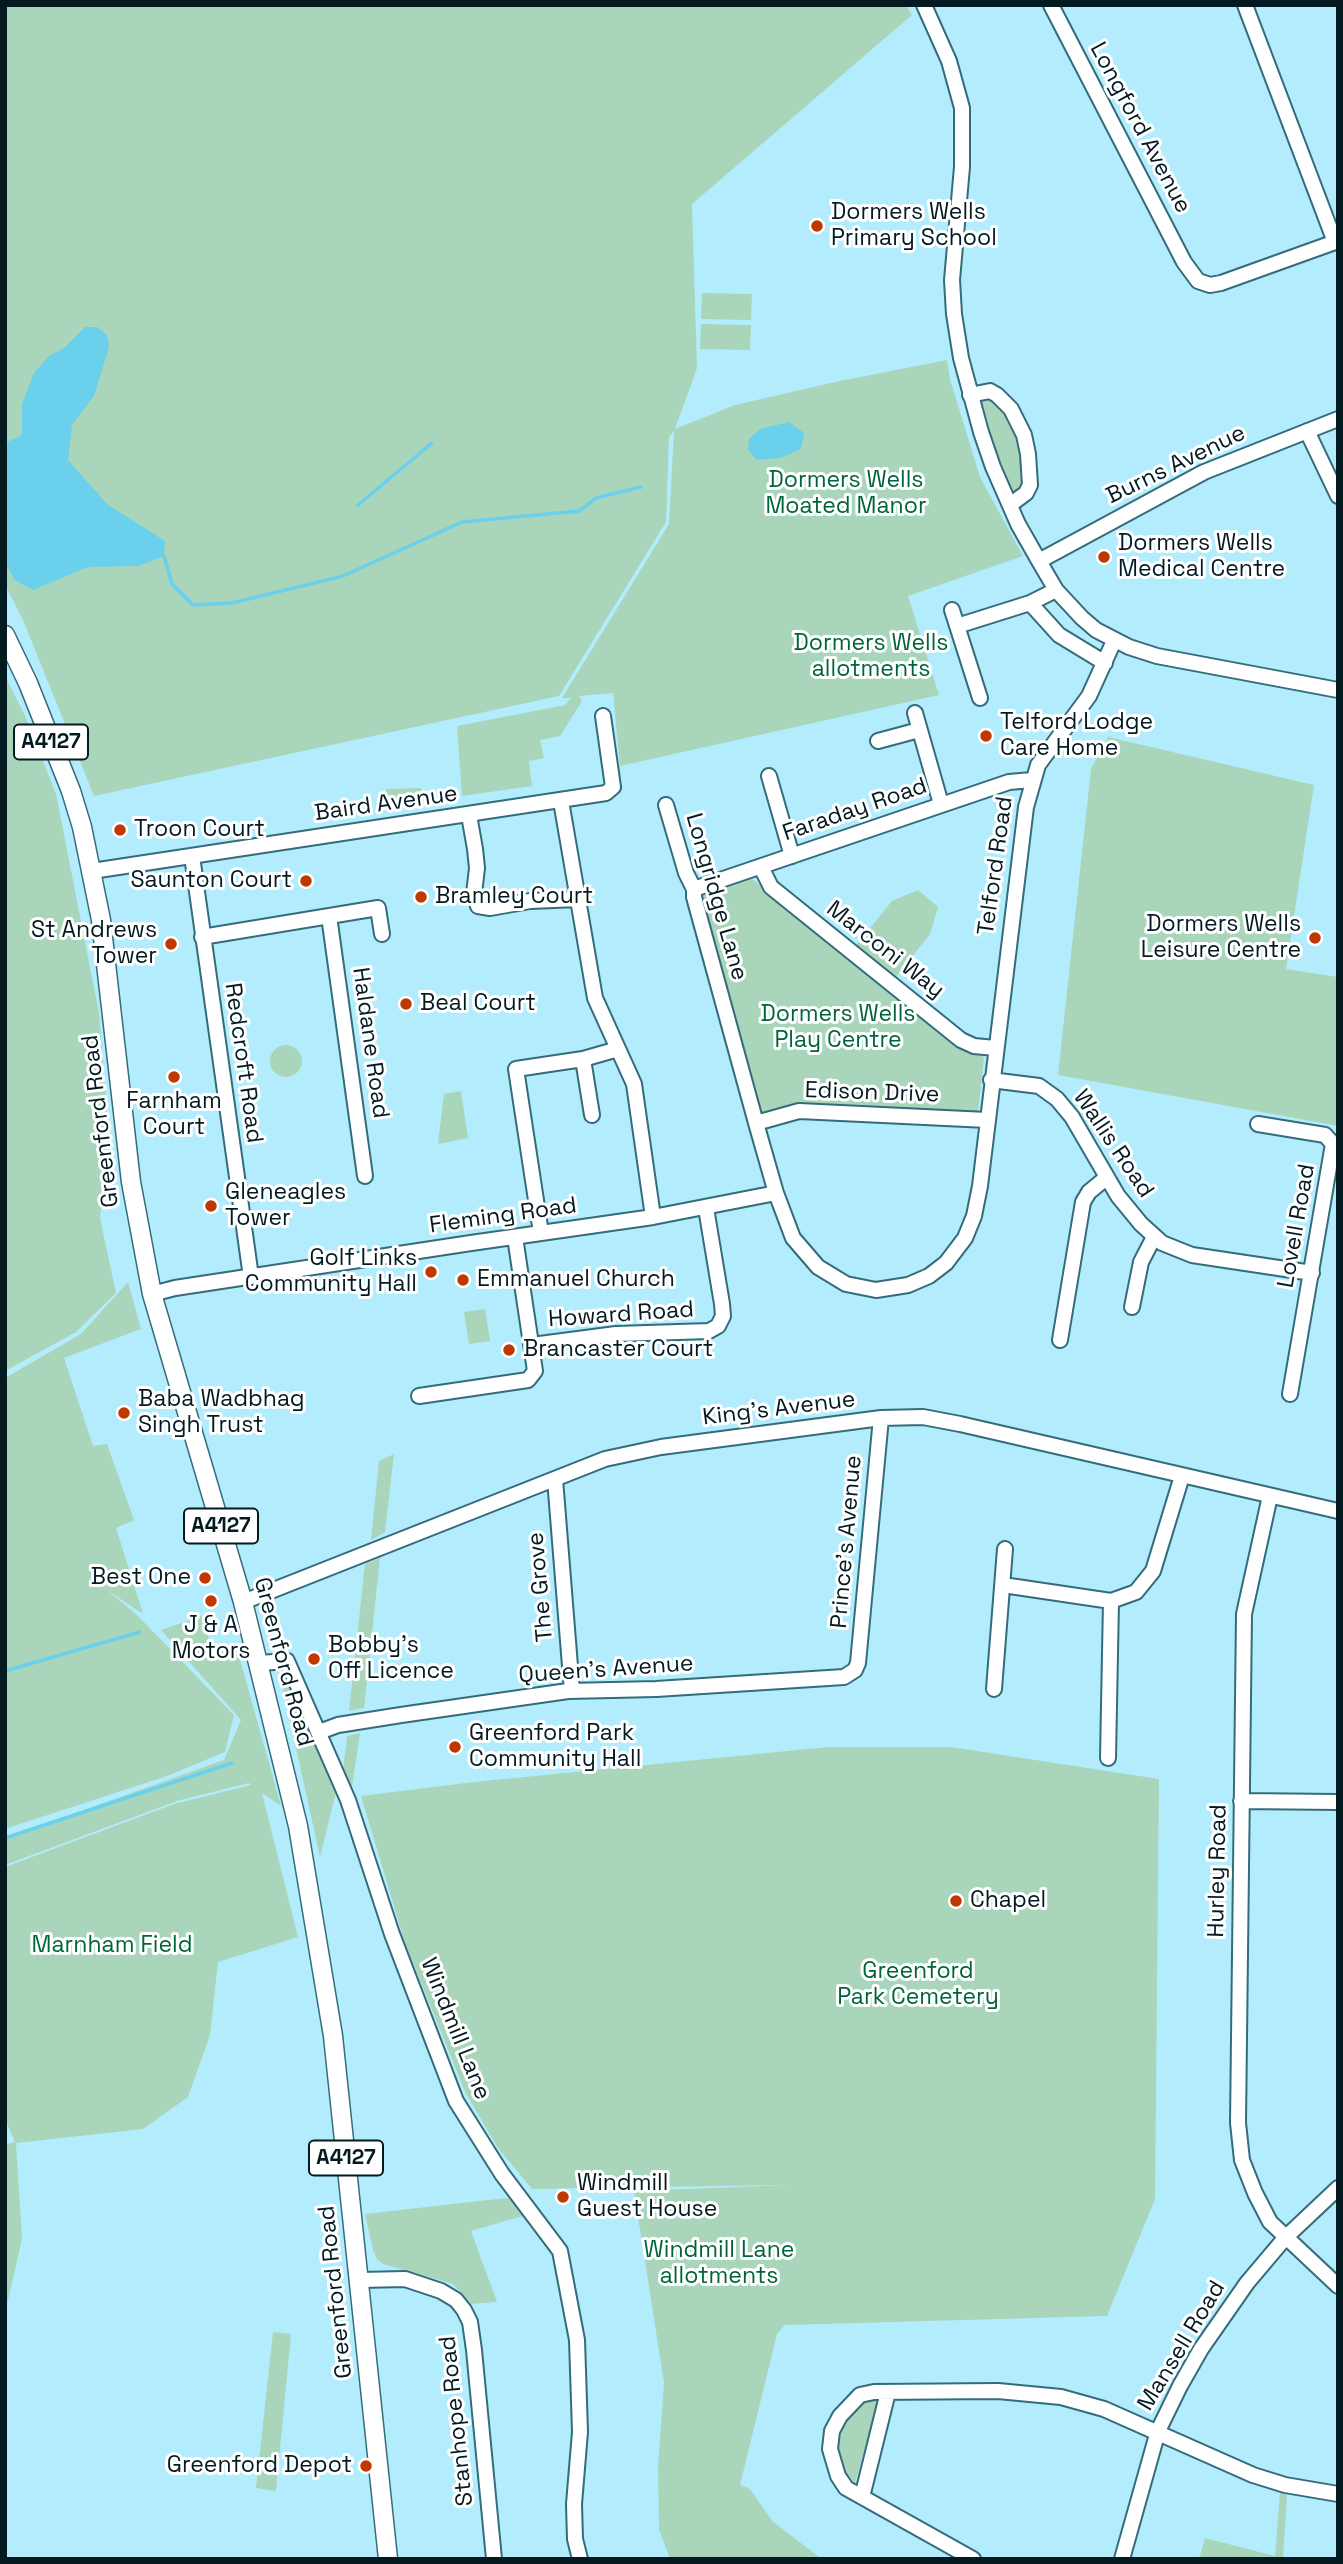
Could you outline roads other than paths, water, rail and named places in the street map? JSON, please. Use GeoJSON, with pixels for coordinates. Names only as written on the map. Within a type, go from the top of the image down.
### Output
{"type":"FeatureCollection","features":[{"type":"Feature","properties":{"kind":"main road","name":"Greenford Road"},"geometry":{"type":"LineString","coordinates":[[5,635],[28,683],[71,791],[92,871],[108,971],[131,1182],[152,1294],[260,1662],[298,1826],[333,2036],[388,2559]]}},
{"type":"Feature","properties":{"kind":"street"},"geometry":{"type":"LineString","coordinates":[[924,5],[953,69],[962,108],[963,150],[952,299],[970,395],[993,467],[1010,505],[1056,590],[1082,618],[1114,641],[1157,656],[1338,690]]}},
{"type":"Feature","properties":{"kind":"street","name":"Longford Avenue"},"geometry":{"type":"LineString","coordinates":[[1051,5],[1190,272],[1204,284],[1221,283],[1337,241]]}},
{"type":"Feature","properties":{"kind":"street"},"geometry":{"type":"LineString","coordinates":[[1245,5],[1337,241]]}},
{"type":"Feature","properties":{"kind":"street"},"geometry":{"type":"LineString","coordinates":[[970,395],[990,391],[997,395],[1011,410],[1024,435],[1030,485],[1026,493],[1010,505]]}},
{"type":"Feature","properties":{"kind":"street","name":"Burns Avenue"},"geometry":{"type":"LineString","coordinates":[[1039,561],[1204,472],[1338,419]]}},
{"type":"Feature","properties":{"kind":"street"},"geometry":{"type":"LineString","coordinates":[[1307,431],[1338,496]]}},
{"type":"Feature","properties":{"kind":"street"},"geometry":{"type":"LineString","coordinates":[[957,626],[1030,603],[1056,590]]}},
{"type":"Feature","properties":{"kind":"street"},"geometry":{"type":"LineString","coordinates":[[1030,603],[1059,635],[1105,663]]}},
{"type":"Feature","properties":{"kind":"street"},"geometry":{"type":"LineString","coordinates":[[952,610],[980,698]]}},
{"type":"Feature","properties":{"kind":"street","name":"Telford Road"},"geometry":{"type":"LineString","coordinates":[[776,1193],[793,1238],[810,1260],[826,1273],[865,1289],[888,1289],[908,1285],[929,1276],[959,1248],[970,1227],[980,1186],[1022,831],[1032,780],[1046,753],[1088,696],[1114,641]]}},
{"type":"Feature","properties":{"kind":"street"},"geometry":{"type":"LineString","coordinates":[[915,713],[941,804]]}},
{"type":"Feature","properties":{"kind":"street","name":"Baird Avenue"},"geometry":{"type":"LineString","coordinates":[[92,871],[606,793],[612,787],[603,716]]}},
{"type":"Feature","properties":{"kind":"street"},"geometry":{"type":"LineString","coordinates":[[878,741],[919,730]]}},
{"type":"Feature","properties":{"kind":"street"},"geometry":{"type":"LineString","coordinates":[[769,776],[792,856]]}},
{"type":"Feature","properties":{"kind":"street","name":"Faraday Road"},"geometry":{"type":"LineString","coordinates":[[694,889],[1009,782],[1032,780]]}},
{"type":"Feature","properties":{"kind":"street"},"geometry":{"type":"LineString","coordinates":[[561,800],[594,998],[634,1084],[653,1217]]}},
{"type":"Feature","properties":{"kind":"street","name":"Longridge Lane"},"geometry":{"type":"LineString","coordinates":[[666,805],[686,873],[694,889],[776,1193]]}},
{"type":"Feature","properties":{"kind":"street"},"geometry":{"type":"LineString","coordinates":[[469,815],[475,849],[474,894],[478,906],[490,908],[530,901],[578,898]]}},
{"type":"Feature","properties":{"kind":"street","name":"Redcroft Road"},"geometry":{"type":"LineString","coordinates":[[192,856],[251,1277]]}},
{"type":"Feature","properties":{"kind":"street","name":"Marconi Way"},"geometry":{"type":"LineString","coordinates":[[761,867],[771,887],[961,1040],[974,1046],[995,1048]]}},
{"type":"Feature","properties":{"kind":"street","name":"Haldane Road"},"geometry":{"type":"LineString","coordinates":[[202,937],[378,908],[383,934]]}},
{"type":"Feature","properties":{"kind":"street","name":"Haldane Road"},"geometry":{"type":"LineString","coordinates":[[329,916],[365,1177]]}},
{"type":"Feature","properties":{"kind":"street"},"geometry":{"type":"LineString","coordinates":[[541,1233],[516,1069],[583,1059],[618,1049]]}},
{"type":"Feature","properties":{"kind":"street"},"geometry":{"type":"LineString","coordinates":[[583,1059],[592,1115]]}},
{"type":"Feature","properties":{"kind":"street","name":"Wallis Road"},"geometry":{"type":"LineString","coordinates":[[991,1080],[1039,1086],[1051,1093],[1072,1117],[1106,1178],[1129,1210],[1154,1237],[1192,1255],[1312,1273]]}},
{"type":"Feature","properties":{"kind":"street","name":"Edison Drive"},"geometry":{"type":"LineString","coordinates":[[756,1122],[799,1111],[987,1120]]}},
{"type":"Feature","properties":{"kind":"street","name":"Lovell Road"},"geometry":{"type":"LineString","coordinates":[[1258,1124],[1325,1135],[1333,1144],[1290,1394]]}},
{"type":"Feature","properties":{"kind":"street"},"geometry":{"type":"LineString","coordinates":[[1060,1340],[1083,1202],[1089,1192],[1106,1178]]}},
{"type":"Feature","properties":{"kind":"street","name":"Fleming Road"},"geometry":{"type":"LineString","coordinates":[[152,1294],[169,1289],[653,1217],[776,1193]]}},
{"type":"Feature","properties":{"kind":"street","name":"Howard Road"},"geometry":{"type":"LineString","coordinates":[[532,1345],[616,1334],[709,1331],[718,1326],[723,1316],[706,1208]]}},
{"type":"Feature","properties":{"kind":"street"},"geometry":{"type":"LineString","coordinates":[[419,1395],[528,1380],[535,1371],[515,1237]]}},
{"type":"Feature","properties":{"kind":"street"},"geometry":{"type":"LineString","coordinates":[[1132,1307],[1141,1262],[1154,1237]]}},
{"type":"Feature","properties":{"kind":"street","name":"King's Avenue"},"geometry":{"type":"LineString","coordinates":[[243,1602],[605,1459],[661,1447],[881,1418],[923,1417],[960,1424],[1338,1511]]}},
{"type":"Feature","properties":{"kind":"street","name":"Prince's Avenue"},"geometry":{"type":"LineString","coordinates":[[855,1670],[861,1641],[881,1418]]}},
{"type":"Feature","properties":{"kind":"street"},"geometry":{"type":"LineString","coordinates":[[1003,1585],[1111,1601],[1136,1592],[1153,1571],[1182,1476]]}},
{"type":"Feature","properties":{"kind":"street","name":"The Grove"},"geometry":{"type":"LineString","coordinates":[[555,1479],[572,1690]]}},
{"type":"Feature","properties":{"kind":"street","name":"Hurley Road"},"geometry":{"type":"LineString","coordinates":[[1269,1496],[1244,1614],[1238,2123],[1242,2160],[1270,2222],[1338,2286]]}},
{"type":"Feature","properties":{"kind":"street"},"geometry":{"type":"LineString","coordinates":[[994,1689],[1005,1549]]}},
{"type":"Feature","properties":{"kind":"street"},"geometry":{"type":"LineString","coordinates":[[1108,1758],[1111,1601]]}},
{"type":"Feature","properties":{"kind":"street","name":"Windmill Lane"},"geometry":{"type":"LineString","coordinates":[[260,1662],[287,1661],[319,1732],[348,1800],[392,1934],[456,2101],[502,2174],[560,2251],[577,2340],[580,2432],[574,2504],[575,2539],[580,2559]]}},
{"type":"Feature","properties":{"kind":"street","name":"Queen's Avenue"},"geometry":{"type":"LineString","coordinates":[[319,1732],[338,1725],[572,1690],[656,1689],[834,1679],[844,1677],[855,1670]]}},
{"type":"Feature","properties":{"kind":"street"},"geometry":{"type":"LineString","coordinates":[[1241,1801],[1338,1802]]}},
{"type":"Feature","properties":{"kind":"street","name":"Mansell Road"},"geometry":{"type":"LineString","coordinates":[[1122,2559],[1158,2431],[1201,2349],[1247,2283],[1285,2238],[1338,2188]]}},
{"type":"Feature","properties":{"kind":"street","name":"Stanhope Road"},"geometry":{"type":"LineString","coordinates":[[360,2280],[405,2279],[441,2291],[456,2300],[464,2309],[470,2322],[474,2350],[494,2559]]}},
{"type":"Feature","properties":{"kind":"street"},"geometry":{"type":"LineString","coordinates":[[973,2559],[846,2488],[838,2476],[830,2449],[832,2431],[844,2410],[860,2395],[888,2392],[998,2391],[1051,2396],[1104,2409],[1253,2475],[1285,2485],[1338,2494]]}},
{"type":"Feature","properties":{"kind":"street"},"geometry":{"type":"LineString","coordinates":[[862,2497],[888,2392]]}},
{"type":"Feature","properties":{"kind":"water"},"geometry":{"type":"Polygon","coordinates":[[[85,327],[97,327],[107,335],[109,347],[94,396],[72,425],[68,460],[107,504],[165,541],[164,556],[139,566],[88,567],[33,590],[15,580],[5,563],[5,443],[22,435],[22,404],[34,373],[50,355],[63,349],[85,327]]]}},
{"type":"Feature","properties":{"kind":"water"},"geometry":{"type":"Polygon","coordinates":[[[789,422],[804,433],[801,449],[780,458],[757,460],[748,450],[749,439],[760,429],[789,422]]]}},
{"type":"Feature","properties":{"kind":"waterway"},"geometry":{"type":"LineString","coordinates":[[358,505],[432,443]]}},
{"type":"Feature","properties":{"kind":"waterway"},"geometry":{"type":"LineString","coordinates":[[164,556],[172,584],[193,605],[232,603],[343,576],[462,522],[579,511],[596,498],[641,487]]}},
{"type":"Feature","properties":{"kind":"waterway"},"geometry":{"type":"LineString","coordinates":[[5,1671],[140,1632]]}},
{"type":"Feature","properties":{"kind":"waterway"},"geometry":{"type":"LineString","coordinates":[[5,1838],[232,1763]]}},
{"type":"Feature","properties":{"kind":"place","name":"Dormers Wells Primary School"},"geometry":{"type":"Point","coordinates":[817,226]}},
{"type":"Feature","properties":{"kind":"place","name":"Dormers Wells Medical Centre"},"geometry":{"type":"Point","coordinates":[1104,557]}},
{"type":"Feature","properties":{"kind":"place","name":"Telford Lodge Care Home"},"geometry":{"type":"Point","coordinates":[986,736]}},
{"type":"Feature","properties":{"kind":"place","name":"Troon Court"},"geometry":{"type":"Point","coordinates":[120,830]}},
{"type":"Feature","properties":{"kind":"place","name":"Saunton Court"},"geometry":{"type":"Point","coordinates":[306,881]}},
{"type":"Feature","properties":{"kind":"place","name":"Bramley Court"},"geometry":{"type":"Point","coordinates":[421,897]}},
{"type":"Feature","properties":{"kind":"place","name":"Dormers Wells Leisure Centre"},"geometry":{"type":"Point","coordinates":[1315,938]}},
{"type":"Feature","properties":{"kind":"place","name":"St Andrews Tower"},"geometry":{"type":"Point","coordinates":[171,944]}},
{"type":"Feature","properties":{"kind":"place","name":"Beal Court"},"geometry":{"type":"Point","coordinates":[406,1004]}},
{"type":"Feature","properties":{"kind":"place","name":"Farnham Court"},"geometry":{"type":"Point","coordinates":[174,1077]}},
{"type":"Feature","properties":{"kind":"place","name":"Gleneagles Tower"},"geometry":{"type":"Point","coordinates":[211,1206]}},
{"type":"Feature","properties":{"kind":"place","name":"Golf Links Community Hall"},"geometry":{"type":"Point","coordinates":[431,1272]}},
{"type":"Feature","properties":{"kind":"place","name":"Emmanuel Church"},"geometry":{"type":"Point","coordinates":[463,1280]}},
{"type":"Feature","properties":{"kind":"place","name":"Brancaster Court"},"geometry":{"type":"Point","coordinates":[509,1350]}},
{"type":"Feature","properties":{"kind":"place","name":"Baba Wadbhag Singh Trust"},"geometry":{"type":"Point","coordinates":[124,1413]}},
{"type":"Feature","properties":{"kind":"place","name":"Best One"},"geometry":{"type":"Point","coordinates":[205,1578]}},
{"type":"Feature","properties":{"kind":"place","name":"J & A Motors"},"geometry":{"type":"Point","coordinates":[211,1601]}},
{"type":"Feature","properties":{"kind":"place","name":"Bobby's Off Licence"},"geometry":{"type":"Point","coordinates":[314,1659]}},
{"type":"Feature","properties":{"kind":"place","name":"Greenford Park Community Hall"},"geometry":{"type":"Point","coordinates":[455,1747]}},
{"type":"Feature","properties":{"kind":"place","name":"Chapel"},"geometry":{"type":"Point","coordinates":[956,1901]}},
{"type":"Feature","properties":{"kind":"place","name":"Windmill Guest House"},"geometry":{"type":"Point","coordinates":[563,2197]}},
{"type":"Feature","properties":{"kind":"place","name":"Greenford Depot"},"geometry":{"type":"Point","coordinates":[366,2466]}},
{"type":"Feature","properties":{"kind":"park label","name":"Dormers Wells Moated Manor"},"geometry":{"type":"Point","coordinates":[846,494]}},
{"type":"Feature","properties":{"kind":"park label","name":"Dormers Wells allotments"},"geometry":{"type":"Point","coordinates":[871,657]}},
{"type":"Feature","properties":{"kind":"park label","name":"Dormers Wells Play Centre"},"geometry":{"type":"Point","coordinates":[838,1028]}},
{"type":"Feature","properties":{"kind":"park label","name":"Marnham Field"},"geometry":{"type":"Point","coordinates":[112,1946]}},
{"type":"Feature","properties":{"kind":"park label","name":"Greenford Park Cemetery"},"geometry":{"type":"Point","coordinates":[918,1985]}},
{"type":"Feature","properties":{"kind":"park label","name":"Windmill Lane allotments"},"geometry":{"type":"Point","coordinates":[719,2264]}}]}
